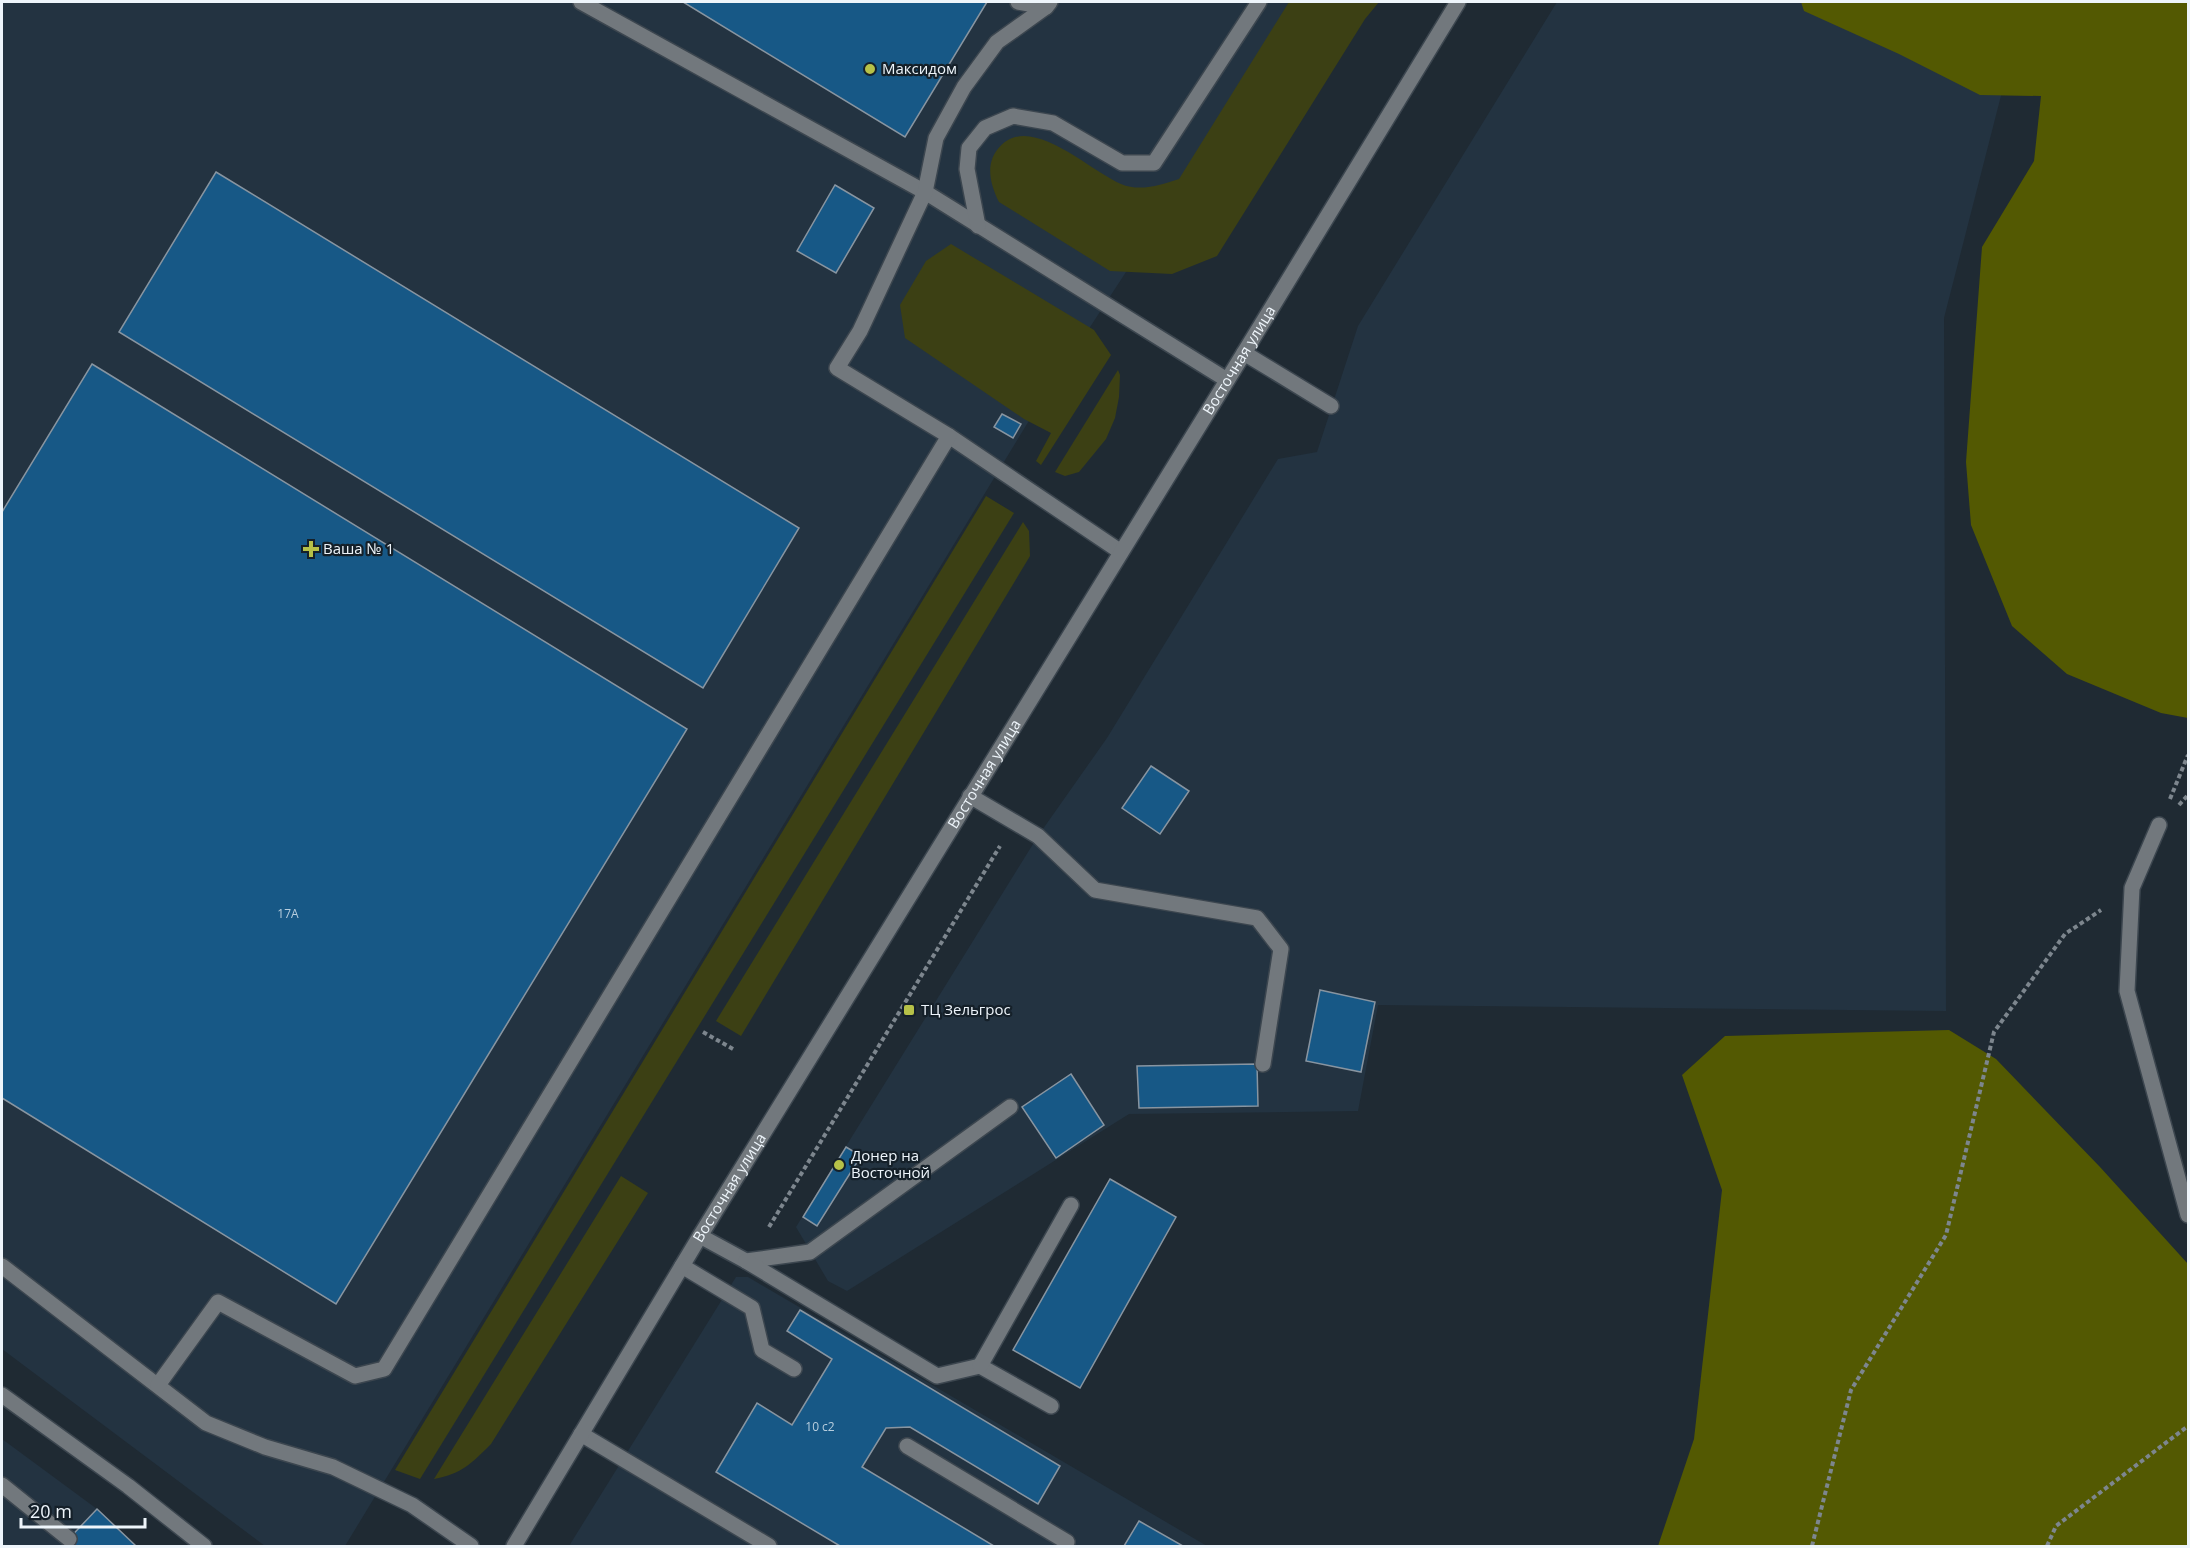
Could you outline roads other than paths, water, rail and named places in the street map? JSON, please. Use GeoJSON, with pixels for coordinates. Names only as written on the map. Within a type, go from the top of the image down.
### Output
{"type":"FeatureCollection","features":[{"type":"Feature","properties":{"kind":"street"},"geometry":{"type":"LineString","coordinates":[[581,2],[925,192],[1227,380]]}},
{"type":"Feature","properties":{"kind":"street"},"geometry":{"type":"LineString","coordinates":[[1018,2],[1048,4]]}},
{"type":"Feature","properties":{"kind":"street"},"geometry":{"type":"LineString","coordinates":[[978,226],[967,169],[969,148],[985,128],[1013,116],[1053,123],[1122,163],[1154,163],[1259,2]]}},
{"type":"Feature","properties":{"kind":"street","name":"Восточная улица"},"geometry":{"type":"LineString","coordinates":[[514,1546],[700,1236],[970,795],[1245,353],[1458,2]]}},
{"type":"Feature","properties":{"kind":"street"},"geometry":{"type":"LineString","coordinates":[[1048,4],[997,42],[964,87],[936,138],[925,192],[860,331],[837,368],[949,436],[1121,552]]}},
{"type":"Feature","properties":{"kind":"street"},"geometry":{"type":"LineString","coordinates":[[1245,353],[1331,406]]}},
{"type":"Feature","properties":{"kind":"street"},"geometry":{"type":"LineString","coordinates":[[159,1384],[218,1302],[355,1376],[384,1369],[949,436]]}},
{"type":"Feature","properties":{"kind":"street"},"geometry":{"type":"LineString","coordinates":[[970,795],[1038,836],[1095,890],[1257,918],[1281,949],[1263,1065]]}},
{"type":"Feature","properties":{"kind":"street"},"geometry":{"type":"LineString","coordinates":[[2159,825],[2132,888],[2127,992],[2188,1215]]}},
{"type":"Feature","properties":{"kind":"street"},"geometry":{"type":"LineString","coordinates":[[747,1261],[810,1252],[1010,1107]]}},
{"type":"Feature","properties":{"kind":"street"},"geometry":{"type":"LineString","coordinates":[[980,1366],[1071,1205]]}},
{"type":"Feature","properties":{"kind":"street"},"geometry":{"type":"LineString","coordinates":[[700,1236],[747,1261],[937,1376],[980,1366],[1051,1406]]}},
{"type":"Feature","properties":{"kind":"street"},"geometry":{"type":"LineString","coordinates":[[2,1266],[159,1384],[206,1423],[266,1447],[333,1467],[412,1505],[471,1546]]}},
{"type":"Feature","properties":{"kind":"street"},"geometry":{"type":"LineString","coordinates":[[682,1266],[752,1308],[762,1350],[794,1369]]}},
{"type":"Feature","properties":{"kind":"street"},"geometry":{"type":"LineString","coordinates":[[2,1395],[128,1486],[204,1546]]}},
{"type":"Feature","properties":{"kind":"street"},"geometry":{"type":"LineString","coordinates":[[581,1434],[769,1546]]}},
{"type":"Feature","properties":{"kind":"street"},"geometry":{"type":"LineString","coordinates":[[907,1446],[1067,1542],[1065,1546]]}},
{"type":"Feature","properties":{"kind":"street"},"geometry":{"type":"LineString","coordinates":[[2,1485],[69,1539]]}},
{"type":"Feature","properties":{"kind":"place","name":"Максидом"},"geometry":{"type":"Point","coordinates":[870,69]}},
{"type":"Feature","properties":{"kind":"place","name":"Ваша № 1"},"geometry":{"type":"Point","coordinates":[311,549]}},
{"type":"Feature","properties":{"kind":"place","name":"ТЦ Зельгрос"},"geometry":{"type":"Point","coordinates":[909,1010]}},
{"type":"Feature","properties":{"kind":"place","name":"Донер на Восточной"},"geometry":{"type":"Point","coordinates":[839,1165]}}]}
